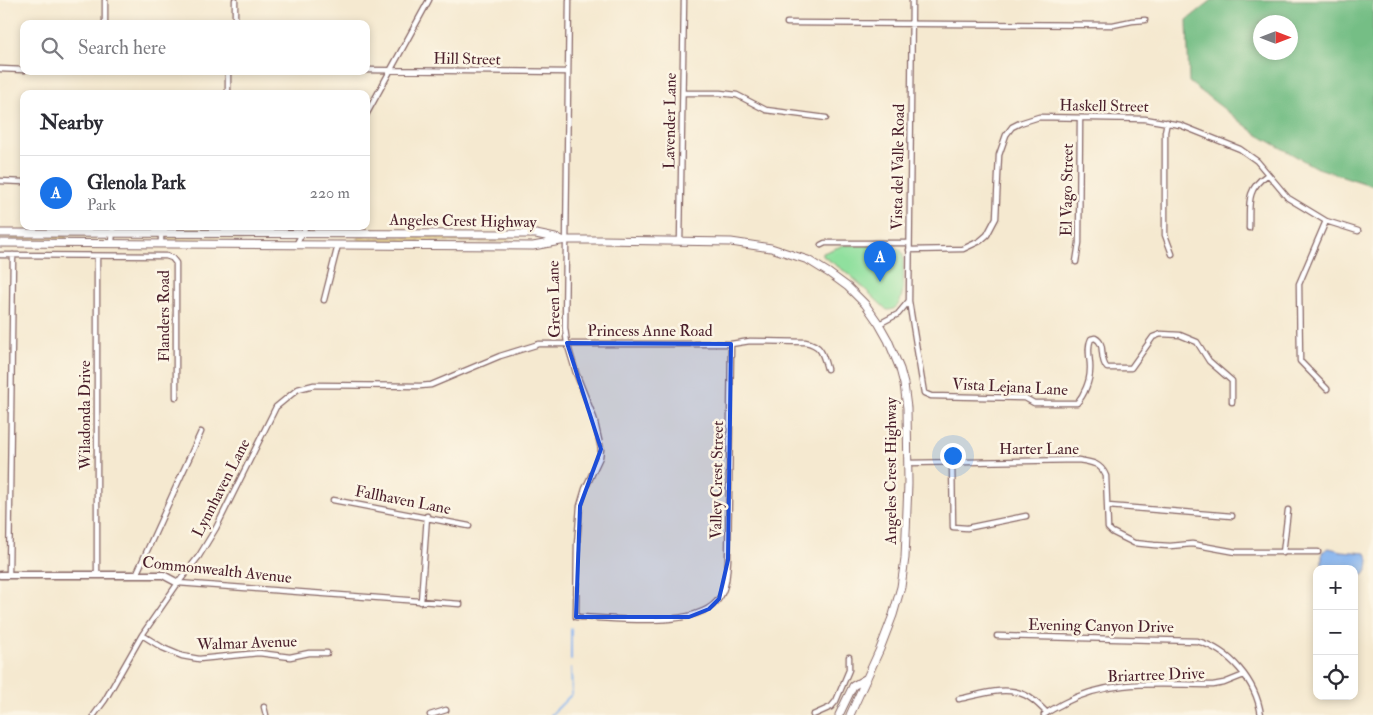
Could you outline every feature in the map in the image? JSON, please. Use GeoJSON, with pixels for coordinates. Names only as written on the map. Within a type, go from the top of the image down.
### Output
{"type":"FeatureCollection","features":[{"type":"Feature","properties":{"kind":"main road","name":"Angeles Crest Highway"},"geometry":{"type":"LineString","coordinates":[[0,233],[161,230],[302,234],[536,234],[566,240],[747,244],[771,248],[808,260],[848,287],[865,304],[879,324],[895,355],[904,384],[907,408],[908,463],[904,558],[899,596],[883,641],[850,715]]}},
{"type":"Feature","properties":{"kind":"main road","name":"Angeles Crest Highway"},"geometry":{"type":"LineString","coordinates":[[0,244],[533,246],[566,240]]}},
{"type":"Feature","properties":{"kind":"main road"},"geometry":{"type":"LineString","coordinates":[[839,715],[853,686],[867,678]]}},
{"type":"Feature","properties":{"kind":"street"},"geometry":{"type":"LineString","coordinates":[[105,0],[105,20]]}},
{"type":"Feature","properties":{"kind":"street"},"geometry":{"type":"LineString","coordinates":[[235,0],[235,20]]}},
{"type":"Feature","properties":{"kind":"street"},"geometry":{"type":"LineString","coordinates":[[370,108],[429,0]]}},
{"type":"Feature","properties":{"kind":"street","name":"Green Lane"},"geometry":{"type":"LineString","coordinates":[[569,0],[566,240],[567,343],[576,373],[596,424],[601,449],[600,457],[585,489],[580,506],[576,544],[576,617],[642,620],[677,618],[689,617],[709,609]]}},
{"type":"Feature","properties":{"kind":"street","name":"Lavender Lane"},"geometry":{"type":"LineString","coordinates":[[680,242],[684,0]]}},
{"type":"Feature","properties":{"kind":"street","name":"Vista del Valle Road"},"geometry":{"type":"LineString","coordinates":[[912,0],[909,301],[924,393]]}},
{"type":"Feature","properties":{"kind":"street"},"geometry":{"type":"LineString","coordinates":[[787,23],[1113,25],[1146,20]]}},
{"type":"Feature","properties":{"kind":"street"},"geometry":{"type":"LineString","coordinates":[[0,69],[20,70]]}},
{"type":"Feature","properties":{"kind":"street","name":"Hill Street"},"geometry":{"type":"LineString","coordinates":[[370,70],[568,72]]}},
{"type":"Feature","properties":{"kind":"street"},"geometry":{"type":"LineString","coordinates":[[228,75],[228,90]]}},
{"type":"Feature","properties":{"kind":"street"},"geometry":{"type":"LineString","coordinates":[[683,93],[720,92],[737,95],[766,110],[826,118]]}},
{"type":"Feature","properties":{"kind":"street","name":"Haskell Street"},"geometry":{"type":"LineString","coordinates":[[910,250],[963,249],[980,241],[996,218],[998,155],[1006,135],[1012,128],[1030,119],[1040,117],[1145,119],[1180,125],[1240,149],[1257,162],[1266,175],[1288,198],[1326,221],[1358,231]]}},
{"type":"Feature","properties":{"kind":"street","name":"El Vago Street"},"geometry":{"type":"LineString","coordinates":[[1076,262],[1079,243],[1080,118]]}},
{"type":"Feature","properties":{"kind":"street"},"geometry":{"type":"LineString","coordinates":[[1167,122],[1166,235],[1172,254]]}},
{"type":"Feature","properties":{"kind":"street"},"geometry":{"type":"LineString","coordinates":[[1249,228],[1252,189],[1266,175]]}},
{"type":"Feature","properties":{"kind":"street"},"geometry":{"type":"LineString","coordinates":[[0,181],[20,182]]}},
{"type":"Feature","properties":{"kind":"street"},"geometry":{"type":"LineString","coordinates":[[1326,221],[1299,284],[1298,306],[1300,361],[1326,390]]}},
{"type":"Feature","properties":{"kind":"street"},"geometry":{"type":"LineString","coordinates":[[112,230],[112,244]]}},
{"type":"Feature","properties":{"kind":"street"},"geometry":{"type":"LineString","coordinates":[[161,230],[161,244]]}},
{"type":"Feature","properties":{"kind":"street"},"geometry":{"type":"LineString","coordinates":[[296,245],[304,230]]}},
{"type":"Feature","properties":{"kind":"street"},"geometry":{"type":"LineString","coordinates":[[821,245],[825,243],[910,243]]}},
{"type":"Feature","properties":{"kind":"street"},"geometry":{"type":"LineString","coordinates":[[324,300],[338,245]]}},
{"type":"Feature","properties":{"kind":"street","name":"Flanders Road"},"geometry":{"type":"LineString","coordinates":[[0,255],[166,256],[172,258],[176,262],[176,398]]}},
{"type":"Feature","properties":{"kind":"street"},"geometry":{"type":"LineString","coordinates":[[10,575],[13,255]]}},
{"type":"Feature","properties":{"kind":"street","name":"Wiladonda Drive"},"geometry":{"type":"LineString","coordinates":[[97,256],[97,575]]}},
{"type":"Feature","properties":{"kind":"street"},"geometry":{"type":"LineString","coordinates":[[879,324],[898,314],[909,301]]}},
{"type":"Feature","properties":{"kind":"street","name":"Vista Lejana Lane"},"geometry":{"type":"LineString","coordinates":[[924,393],[931,396],[1025,398],[1034,403],[1077,403],[1083,397],[1090,372],[1088,344],[1091,339],[1099,340],[1102,346],[1102,358],[1107,368],[1130,368],[1146,344],[1153,337],[1162,334],[1180,335],[1197,342],[1209,361],[1232,381],[1232,402]]}},
{"type":"Feature","properties":{"kind":"street","name":"Princess Anne Road"},"geometry":{"type":"LineString","coordinates":[[314,385],[420,386],[442,381],[531,345],[567,343],[731,344],[750,341],[805,342],[814,344],[823,354],[827,369]]}},
{"type":"Feature","properties":{"kind":"street","name":"Valley Crest Street"},"geometry":{"type":"LineString","coordinates":[[709,609],[719,599],[724,588],[728,560],[731,344]]}},
{"type":"Feature","properties":{"kind":"street","name":"Lynnhaven Lane"},"geometry":{"type":"LineString","coordinates":[[96,714],[142,635],[178,582],[199,556],[216,528],[276,407],[298,389],[314,385]]}},
{"type":"Feature","properties":{"kind":"street"},"geometry":{"type":"LineString","coordinates":[[136,575],[201,432]]}},
{"type":"Feature","properties":{"kind":"street","name":"Harter Lane"},"geometry":{"type":"LineString","coordinates":[[908,463],[1089,461],[1098,464],[1106,476],[1108,524],[1112,532],[1134,542],[1170,546],[1192,544],[1236,552],[1318,552]]}},
{"type":"Feature","properties":{"kind":"street"},"geometry":{"type":"LineString","coordinates":[[952,462],[953,527],[967,528],[1026,516]]}},
{"type":"Feature","properties":{"kind":"street","name":"Fallhaven Lane"},"geometry":{"type":"LineString","coordinates":[[333,500],[427,516],[469,526]]}},
{"type":"Feature","properties":{"kind":"street"},"geometry":{"type":"LineString","coordinates":[[1108,506],[1232,516]]}},
{"type":"Feature","properties":{"kind":"street"},"geometry":{"type":"LineString","coordinates":[[1283,553],[1288,510]]}},
{"type":"Feature","properties":{"kind":"street"},"geometry":{"type":"LineString","coordinates":[[421,602],[427,516]]}},
{"type":"Feature","properties":{"kind":"street","name":"Commonwealth Avenue"},"geometry":{"type":"LineString","coordinates":[[0,575],[163,575],[178,582],[460,604]]}},
{"type":"Feature","properties":{"kind":"street","name":"Walmar Avenue"},"geometry":{"type":"LineString","coordinates":[[142,635],[182,656],[199,659],[259,653],[290,657],[309,653],[327,653]]}},
{"type":"Feature","properties":{"kind":"street","name":"Evening Canyon Drive"},"geometry":{"type":"LineString","coordinates":[[996,636],[1197,641],[1205,643],[1228,656],[1244,675]]}},
{"type":"Feature","properties":{"kind":"street"},"geometry":{"type":"LineString","coordinates":[[813,715],[831,707],[836,701],[849,670],[849,656]]}},
{"type":"Feature","properties":{"kind":"street"},"geometry":{"type":"LineString","coordinates":[[1244,675],[1252,689],[1261,715]]}},
{"type":"Feature","properties":{"kind":"street","name":"Briartree Drive"},"geometry":{"type":"LineString","coordinates":[[1045,714],[1079,695],[1099,689],[1123,685],[1213,685],[1244,675]]}},
{"type":"Feature","properties":{"kind":"street"},"geometry":{"type":"LineString","coordinates":[[959,698],[1014,691],[1025,695],[1045,714]]}},
{"type":"Feature","properties":{"kind":"street"},"geometry":{"type":"LineString","coordinates":[[264,707],[266,715]]}},
{"type":"Feature","properties":{"kind":"street"},"geometry":{"type":"LineString","coordinates":[[430,715],[446,710]]}},
{"type":"Feature","properties":{"kind":"highlighted area"},"geometry":{"type":"Polygon","coordinates":[[[567,343],[731,344],[728,560],[719,599],[709,609],[689,617],[576,617],[580,506],[601,449],[567,343]]]}},
{"type":"Feature","properties":{"kind":"green space"},"geometry":{"type":"Polygon","coordinates":[[[1212,0],[1373,0],[1373,186],[1315,167],[1258,135],[1189,82],[1187,20],[1212,0]]]}},
{"type":"Feature","properties":{"kind":"green space"},"geometry":{"type":"Polygon","coordinates":[[[844,245],[892,246],[901,250],[903,255],[903,288],[898,304],[894,309],[887,310],[850,275],[823,256],[823,253],[844,245]]]}},
{"type":"Feature","properties":{"kind":"sand"},"geometry":{"type":"Polygon","coordinates":[[[12,236],[66,236],[66,240],[12,240],[12,236]]]}},
{"type":"Feature","properties":{"kind":"sand"},"geometry":{"type":"Polygon","coordinates":[[[169,236],[242,236],[242,241],[169,241],[167,238],[169,236]]]}},
{"type":"Feature","properties":{"kind":"sand"},"geometry":{"type":"Polygon","coordinates":[[[359,237],[509,237],[509,242],[360,241],[359,237]]]}},
{"type":"Feature","properties":{"kind":"water"},"geometry":{"type":"Polygon","coordinates":[[[1329,548],[1366,553],[1369,564],[1364,575],[1358,575],[1358,565],[1322,565],[1322,552],[1329,548]]]}},
{"type":"Feature","properties":{"kind":"waterway"},"geometry":{"type":"LineString","coordinates":[[571,629],[571,660]]}},
{"type":"Feature","properties":{"kind":"waterway"},"geometry":{"type":"LineString","coordinates":[[551,715],[572,694],[571,668]]}},
{"type":"Feature","properties":{"kind":"place","name":"Glenola Park"},"geometry":{"type":"Point","coordinates":[880,282]}}]}
